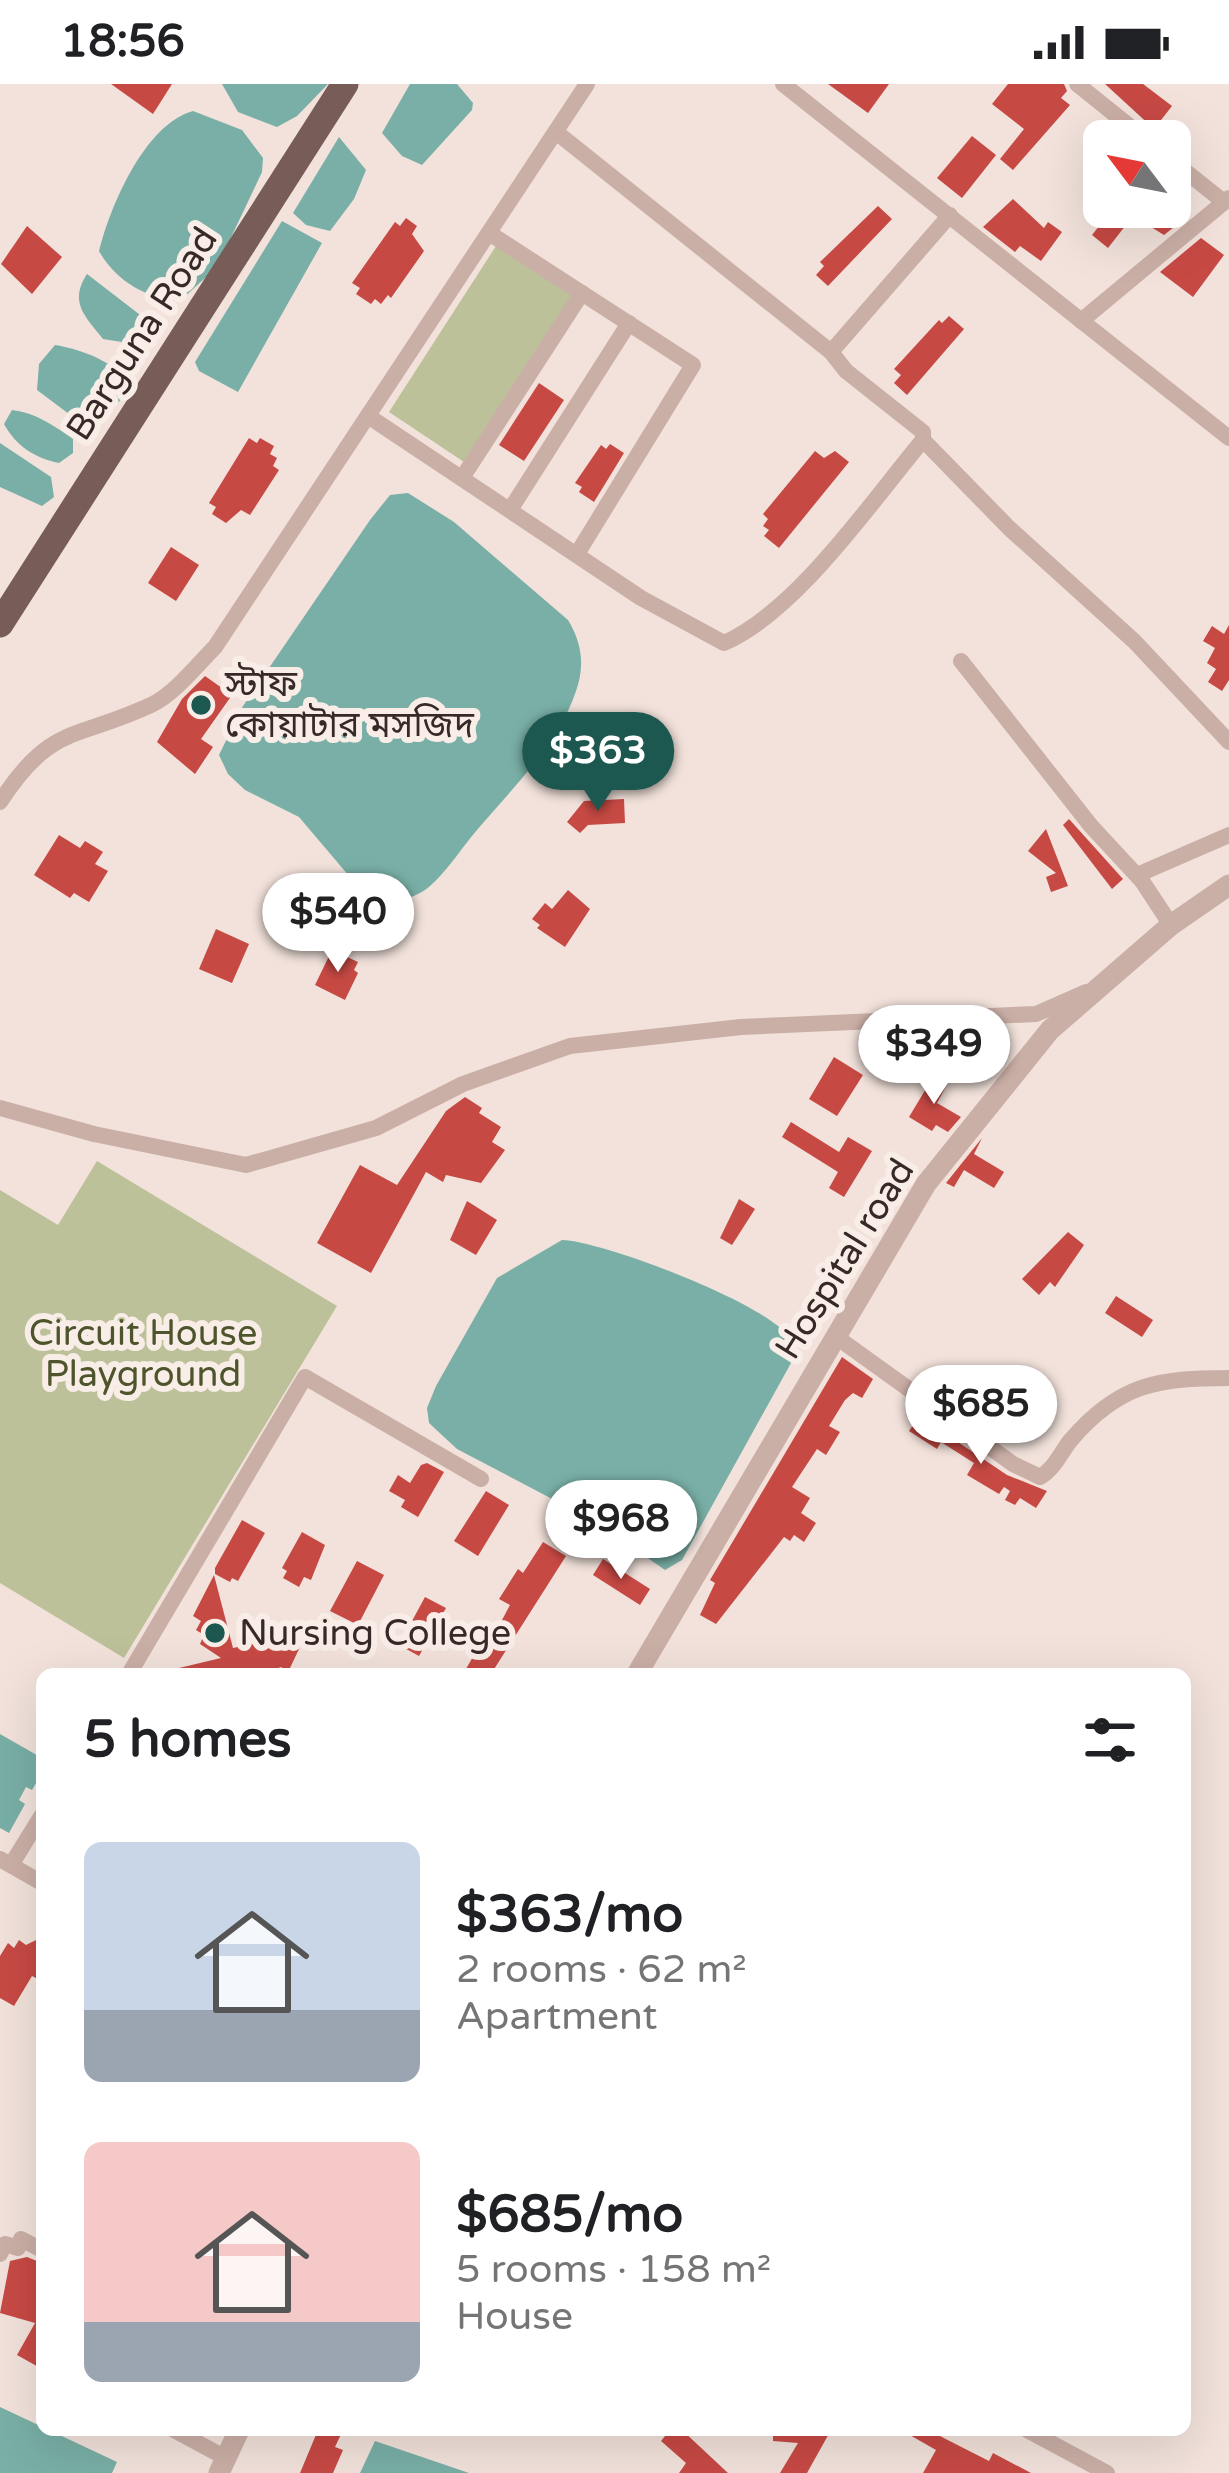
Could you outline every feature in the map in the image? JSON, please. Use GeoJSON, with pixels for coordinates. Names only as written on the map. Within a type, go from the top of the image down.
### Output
{"type":"FeatureCollection","features":[{"type":"Feature","properties":{"kind":"main road","name":"Barguna Road"},"geometry":{"type":"LineString","coordinates":[[0,624],[345,84]]}},
{"type":"Feature","properties":{"kind":"street"},"geometry":{"type":"LineString","coordinates":[[0,802],[23,766],[69,732],[157,703],[215,647],[587,84]]}},
{"type":"Feature","properties":{"kind":"street"},"geometry":{"type":"LineString","coordinates":[[783,84],[1229,438]]}},
{"type":"Feature","properties":{"kind":"street"},"geometry":{"type":"LineString","coordinates":[[1077,84],[1122,120]]}},
{"type":"Feature","properties":{"kind":"street"},"geometry":{"type":"LineString","coordinates":[[556,132],[922,432],[923,440],[1023,542],[1134,641],[1229,742]]}},
{"type":"Feature","properties":{"kind":"street"},"geometry":{"type":"LineString","coordinates":[[1081,321],[1227,200],[1191,174]]}},
{"type":"Feature","properties":{"kind":"street"},"geometry":{"type":"LineString","coordinates":[[830,352],[950,215]]}},
{"type":"Feature","properties":{"kind":"street"},"geometry":{"type":"LineString","coordinates":[[489,232],[693,365],[577,554]]}},
{"type":"Feature","properties":{"kind":"street"},"geometry":{"type":"LineString","coordinates":[[462,478],[582,293]]}},
{"type":"Feature","properties":{"kind":"street"},"geometry":{"type":"LineString","coordinates":[[510,509],[629,323]]}},
{"type":"Feature","properties":{"kind":"street"},"geometry":{"type":"LineString","coordinates":[[368,416],[641,598],[724,643],[748,632],[788,598],[923,440]]}},
{"type":"Feature","properties":{"kind":"street"},"geometry":{"type":"LineString","coordinates":[[961,661],[1091,826],[1139,878],[1168,921]]}},
{"type":"Feature","properties":{"kind":"street"},"geometry":{"type":"LineString","coordinates":[[1139,878],[1229,835]]}},
{"type":"Feature","properties":{"kind":"street","name":"Hospital road"},"geometry":{"type":"LineString","coordinates":[[641,1668],[926,1184],[1050,1030],[1168,921],[1229,885]]}},
{"type":"Feature","properties":{"kind":"street"},"geometry":{"type":"LineString","coordinates":[[0,1108],[94,1134],[246,1166],[376,1128],[463,1084],[570,1046],[741,1027],[1036,1014],[1102,985]]}},
{"type":"Feature","properties":{"kind":"street"},"geometry":{"type":"LineString","coordinates":[[835,1336],[1013,1464],[1040,1477],[1072,1439],[1147,1383],[1190,1376],[1229,1378]]}},
{"type":"Feature","properties":{"kind":"street"},"geometry":{"type":"LineString","coordinates":[[133,1668],[305,1377],[482,1479]]}},
{"type":"Feature","properties":{"kind":"street"},"geometry":{"type":"LineString","coordinates":[[36,1823],[6,1862],[36,1879]]}},
{"type":"Feature","properties":{"kind":"street"},"geometry":{"type":"LineString","coordinates":[[0,2254],[5,2244],[18,2248],[21,2239],[36,2248]]}},
{"type":"Feature","properties":{"kind":"street"},"geometry":{"type":"LineString","coordinates":[[182,2436],[222,2466],[235,2436]]}},
{"type":"Feature","properties":{"kind":"street"},"geometry":{"type":"LineString","coordinates":[[1038,2436],[1106,2473]]}},
{"type":"Feature","properties":{"kind":"green space"},"geometry":{"type":"Polygon","coordinates":[[[496,246],[574,296],[464,462],[389,412],[496,246]]]}},
{"type":"Feature","properties":{"kind":"green space","name":"Circuit House Playground"},"geometry":{"type":"Polygon","coordinates":[[[97,1161],[337,1306],[124,1658],[0,1583],[0,1190],[58,1225],[97,1161]]]}},
{"type":"Feature","properties":{"kind":"water"},"geometry":{"type":"Polygon","coordinates":[[[222,84],[328,84],[297,116],[277,127],[238,112],[222,84]]]}},
{"type":"Feature","properties":{"kind":"water"},"geometry":{"type":"Polygon","coordinates":[[[410,84],[457,84],[473,103],[472,110],[422,165],[402,156],[382,133],[410,84]]]}},
{"type":"Feature","properties":{"kind":"water"},"geometry":{"type":"Polygon","coordinates":[[[193,111],[242,130],[263,158],[262,172],[217,267],[180,301],[133,286],[99,251],[121,190],[145,149],[176,119],[193,111]]]}},
{"type":"Feature","properties":{"kind":"water"},"geometry":{"type":"Polygon","coordinates":[[[339,137],[366,170],[354,199],[330,231],[306,225],[293,213],[339,137]]]}},
{"type":"Feature","properties":{"kind":"water"},"geometry":{"type":"Polygon","coordinates":[[[282,221],[322,243],[238,392],[199,371],[195,362],[282,221]]]}},
{"type":"Feature","properties":{"kind":"water"},"geometry":{"type":"Polygon","coordinates":[[[87,274],[157,328],[134,344],[103,339],[79,301],[87,274]]]}},
{"type":"Feature","properties":{"kind":"water"},"geometry":{"type":"Polygon","coordinates":[[[55,345],[86,353],[116,370],[129,386],[120,401],[102,413],[77,420],[37,390],[39,364],[55,345]]]}},
{"type":"Feature","properties":{"kind":"water"},"geometry":{"type":"Polygon","coordinates":[[[12,410],[37,417],[73,439],[73,453],[59,463],[27,450],[4,424],[12,410]]]}},
{"type":"Feature","properties":{"kind":"water"},"geometry":{"type":"Polygon","coordinates":[[[0,443],[51,477],[54,497],[42,506],[0,487],[0,443]]]}},
{"type":"Feature","properties":{"kind":"water"},"geometry":{"type":"Polygon","coordinates":[[[408,493],[454,522],[568,620],[581,664],[568,711],[531,768],[430,886],[387,902],[349,876],[299,817],[245,790],[228,774],[219,755],[243,706],[370,520],[390,495],[408,493]]]}},
{"type":"Feature","properties":{"kind":"water"},"geometry":{"type":"Polygon","coordinates":[[[562,1240],[611,1251],[717,1291],[773,1322],[788,1336],[796,1354],[682,1560],[665,1570],[596,1522],[457,1449],[429,1423],[427,1408],[436,1386],[497,1278],[562,1240]]]}},
{"type":"Feature","properties":{"kind":"water"},"geometry":{"type":"Polygon","coordinates":[[[0,1734],[36,1755],[36,1783],[32,1790],[26,1787],[19,1800],[25,1804],[9,1833],[0,1828],[0,1734]]]}},
{"type":"Feature","properties":{"kind":"water"},"geometry":{"type":"Polygon","coordinates":[[[0,2407],[36,2424],[36,2436],[62,2436],[117,2462],[112,2473],[0,2473],[0,2407]]]}},
{"type":"Feature","properties":{"kind":"water"},"geometry":{"type":"Polygon","coordinates":[[[375,2441],[469,2473],[360,2473],[375,2441]]]}},
{"type":"Feature","properties":{"kind":"building"},"geometry":{"type":"Polygon","coordinates":[[[111,84],[172,84],[153,114],[111,84]]]}},
{"type":"Feature","properties":{"kind":"building"},"geometry":{"type":"Polygon","coordinates":[[[828,84],[889,84],[868,113],[828,84]]]}},
{"type":"Feature","properties":{"kind":"building"},"geometry":{"type":"Polygon","coordinates":[[[1008,84],[1064,84],[1067,91],[1061,98],[1070,105],[1013,170],[1000,159],[1024,129],[992,104],[1008,84]]]}},
{"type":"Feature","properties":{"kind":"building"},"geometry":{"type":"Polygon","coordinates":[[[1105,84],[1143,84],[1172,106],[1161,120],[1144,120],[1105,84]]]}},
{"type":"Feature","properties":{"kind":"building"},"geometry":{"type":"Polygon","coordinates":[[[972,136],[996,155],[962,198],[937,178],[972,136]]]}},
{"type":"Feature","properties":{"kind":"building"},"geometry":{"type":"Polygon","coordinates":[[[1013,199],[1044,228],[1048,222],[1062,232],[1041,261],[1020,246],[1015,252],[983,227],[1013,199]]]}},
{"type":"Feature","properties":{"kind":"building"},"geometry":{"type":"Polygon","coordinates":[[[878,206],[892,219],[828,286],[816,275],[824,266],[820,262],[878,206]]]}},
{"type":"Feature","properties":{"kind":"building"},"geometry":{"type":"Polygon","coordinates":[[[406,218],[417,226],[412,234],[424,251],[391,298],[388,295],[381,304],[375,299],[371,304],[356,294],[360,288],[352,283],[395,222],[400,226],[406,218]]]}},
{"type":"Feature","properties":{"kind":"building"},"geometry":{"type":"Polygon","coordinates":[[[27,226],[62,257],[32,294],[1,264],[27,226]]]}},
{"type":"Feature","properties":{"kind":"building"},"geometry":{"type":"Polygon","coordinates":[[[1098,228],[1124,228],[1108,248],[1092,235],[1098,228]]]}},
{"type":"Feature","properties":{"kind":"building"},"geometry":{"type":"Polygon","coordinates":[[[1201,238],[1224,255],[1193,297],[1160,272],[1201,238]]]}},
{"type":"Feature","properties":{"kind":"building"},"geometry":{"type":"Polygon","coordinates":[[[949,316],[964,329],[907,395],[894,383],[901,375],[894,369],[939,320],[942,323],[949,316]]]}},
{"type":"Feature","properties":{"kind":"building"},"geometry":{"type":"Polygon","coordinates":[[[539,383],[564,400],[524,461],[499,445],[539,383]]]}},
{"type":"Feature","properties":{"kind":"building"},"geometry":{"type":"Polygon","coordinates":[[[249,438],[274,446],[270,454],[277,458],[273,466],[279,470],[250,515],[241,510],[226,523],[212,514],[216,507],[209,503],[249,438]]]}},
{"type":"Feature","properties":{"kind":"building"},"geometry":{"type":"Polygon","coordinates":[[[610,444],[624,453],[594,502],[575,483],[601,445],[606,449],[610,444]]]}},
{"type":"Feature","properties":{"kind":"building"},"geometry":{"type":"Polygon","coordinates":[[[815,451],[824,458],[835,451],[849,462],[779,548],[764,536],[769,530],[763,526],[768,519],[763,514],[815,451]]]}},
{"type":"Feature","properties":{"kind":"building"},"geometry":{"type":"Polygon","coordinates":[[[171,547],[199,565],[176,601],[148,583],[171,547]]]}},
{"type":"Feature","properties":{"kind":"building"},"geometry":{"type":"Polygon","coordinates":[[[1229,625],[1229,680],[1222,691],[1208,682],[1216,669],[1207,663],[1215,648],[1203,641],[1212,626],[1224,634],[1229,625]]]}},
{"type":"Feature","properties":{"kind":"building"},"geometry":{"type":"Polygon","coordinates":[[[205,676],[232,695],[201,739],[213,747],[195,774],[157,742],[182,699],[205,676]]]}},
{"type":"Feature","properties":{"kind":"building"},"geometry":{"type":"Polygon","coordinates":[[[624,799],[625,823],[588,825],[580,833],[567,822],[584,801],[624,799]]]}},
{"type":"Feature","properties":{"kind":"building"},"geometry":{"type":"Polygon","coordinates":[[[1069,819],[1123,879],[1112,889],[1063,825],[1069,819]]]}},
{"type":"Feature","properties":{"kind":"building"},"geometry":{"type":"Polygon","coordinates":[[[1046,829],[1068,886],[1051,892],[1046,877],[1056,873],[1028,851],[1046,829]]]}},
{"type":"Feature","properties":{"kind":"building"},"geometry":{"type":"Polygon","coordinates":[[[59,835],[80,848],[85,841],[103,852],[95,864],[108,871],[89,902],[74,893],[70,898],[34,875],[59,835]]]}},
{"type":"Feature","properties":{"kind":"building"},"geometry":{"type":"Polygon","coordinates":[[[568,890],[590,909],[565,947],[537,928],[540,925],[532,919],[545,903],[552,909],[568,890]]]}},
{"type":"Feature","properties":{"kind":"building"},"geometry":{"type":"Polygon","coordinates":[[[216,929],[249,944],[232,983],[199,969],[216,929]]]}},
{"type":"Feature","properties":{"kind":"building"},"geometry":{"type":"Polygon","coordinates":[[[332,950],[358,962],[345,1000],[315,985],[332,950]]]}},
{"type":"Feature","properties":{"kind":"building"},"geometry":{"type":"Polygon","coordinates":[[[955,1030],[931,1076],[917,1067],[930,1047],[922,1042],[929,1031],[955,1030]]]}},
{"type":"Feature","properties":{"kind":"building"},"geometry":{"type":"Polygon","coordinates":[[[834,1057],[863,1075],[837,1116],[809,1099],[834,1057]]]}},
{"type":"Feature","properties":{"kind":"building"},"geometry":{"type":"Polygon","coordinates":[[[936,1072],[950,1079],[937,1103],[961,1117],[948,1132],[936,1125],[932,1131],[909,1117],[936,1072]]]}},
{"type":"Feature","properties":{"kind":"building"},"geometry":{"type":"Polygon","coordinates":[[[465,1097],[501,1127],[492,1142],[505,1150],[481,1183],[446,1175],[443,1182],[426,1172],[371,1273],[317,1243],[360,1165],[397,1185],[446,1111],[465,1097]]]}},
{"type":"Feature","properties":{"kind":"building"},"geometry":{"type":"Polygon","coordinates":[[[791,1122],[839,1152],[848,1137],[872,1151],[844,1197],[829,1188],[838,1172],[782,1137],[791,1122]]]}},
{"type":"Feature","properties":{"kind":"building"},"geometry":{"type":"Polygon","coordinates":[[[982,1138],[974,1154],[1004,1172],[994,1188],[964,1170],[954,1187],[946,1183],[982,1138]]]}},
{"type":"Feature","properties":{"kind":"building"},"geometry":{"type":"Polygon","coordinates":[[[739,1199],[755,1209],[732,1245],[720,1238],[739,1199]]]}},
{"type":"Feature","properties":{"kind":"building"},"geometry":{"type":"Polygon","coordinates":[[[467,1201],[497,1220],[476,1255],[450,1240],[467,1201]]]}},
{"type":"Feature","properties":{"kind":"building"},"geometry":{"type":"Polygon","coordinates":[[[1068,1232],[1084,1245],[1055,1287],[1050,1282],[1039,1295],[1022,1279],[1068,1232]]]}},
{"type":"Feature","properties":{"kind":"building"},"geometry":{"type":"Polygon","coordinates":[[[1116,1296],[1153,1320],[1142,1337],[1105,1313],[1116,1296]]]}},
{"type":"Feature","properties":{"kind":"building"},"geometry":{"type":"Polygon","coordinates":[[[842,1357],[873,1379],[862,1398],[853,1393],[845,1400],[829,1426],[840,1432],[826,1455],[817,1449],[792,1487],[810,1498],[801,1513],[816,1523],[804,1542],[794,1535],[790,1541],[784,1537],[716,1624],[700,1615],[715,1583],[710,1580],[842,1357]]]}},
{"type":"Feature","properties":{"kind":"building"},"geometry":{"type":"Polygon","coordinates":[[[919,1416],[1007,1475],[1047,1491],[1036,1508],[1020,1498],[1015,1505],[1005,1500],[1010,1491],[1004,1487],[999,1494],[967,1475],[974,1463],[941,1442],[937,1449],[909,1431],[919,1416]]]}},
{"type":"Feature","properties":{"kind":"building"},"geometry":{"type":"Polygon","coordinates":[[[427,1463],[444,1472],[418,1517],[401,1507],[405,1500],[389,1491],[398,1475],[410,1483],[427,1463]]]}},
{"type":"Feature","properties":{"kind":"building"},"geometry":{"type":"Polygon","coordinates":[[[486,1491],[509,1505],[478,1556],[454,1541],[486,1491]]]}},
{"type":"Feature","properties":{"kind":"building"},"geometry":{"type":"Polygon","coordinates":[[[242,1520],[265,1533],[238,1581],[232,1578],[230,1582],[215,1574],[215,1568],[242,1520]]]}},
{"type":"Feature","properties":{"kind":"building"},"geometry":{"type":"Polygon","coordinates":[[[302,1532],[325,1545],[311,1580],[304,1577],[299,1587],[283,1578],[287,1571],[282,1568],[302,1532]]]}},
{"type":"Feature","properties":{"kind":"building"},"geometry":{"type":"Polygon","coordinates":[[[543,1542],[566,1556],[495,1668],[466,1668],[488,1631],[494,1635],[510,1605],[499,1599],[518,1569],[523,1573],[543,1542]]]}},
{"type":"Feature","properties":{"kind":"building"},"geometry":{"type":"Polygon","coordinates":[[[603,1559],[650,1589],[640,1605],[593,1575],[603,1559]]]}},
{"type":"Feature","properties":{"kind":"building"},"geometry":{"type":"Polygon","coordinates":[[[357,1561],[384,1575],[358,1625],[330,1611],[357,1561]]]}},
{"type":"Feature","properties":{"kind":"building","name":"Nursing College"},"geometry":{"type":"Polygon","coordinates":[[[214,1575],[233,1648],[282,1638],[300,1647],[290,1668],[179,1668],[221,1658],[200,1644],[204,1635],[196,1630],[201,1621],[193,1616],[214,1575]]]}},
{"type":"Feature","properties":{"kind":"building"},"geometry":{"type":"Polygon","coordinates":[[[425,1597],[446,1608],[419,1656],[399,1645],[425,1597]]]}},
{"type":"Feature","properties":{"kind":"building"},"geometry":{"type":"Polygon","coordinates":[[[19,1940],[26,1945],[36,1940],[36,1978],[32,1976],[14,2006],[0,1998],[0,1956],[8,1943],[14,1948],[19,1940]]]}},
{"type":"Feature","properties":{"kind":"building"},"geometry":{"type":"Polygon","coordinates":[[[27,2257],[36,2261],[36,2366],[17,2355],[35,2323],[0,2313],[10,2261],[27,2257]]]}},
{"type":"Feature","properties":{"kind":"building"},"geometry":{"type":"Polygon","coordinates":[[[315,2436],[340,2436],[335,2447],[343,2450],[333,2473],[300,2473],[315,2436]]]}},
{"type":"Feature","properties":{"kind":"building"},"geometry":{"type":"Polygon","coordinates":[[[665,2436],[688,2436],[728,2473],[679,2473],[686,2463],[661,2441],[665,2436]]]}},
{"type":"Feature","properties":{"kind":"building"},"geometry":{"type":"Polygon","coordinates":[[[773,2436],[828,2436],[807,2473],[780,2473],[798,2443],[773,2441],[773,2436]]]}},
{"type":"Feature","properties":{"kind":"building"},"geometry":{"type":"Polygon","coordinates":[[[912,2436],[940,2436],[989,2461],[993,2453],[1031,2473],[923,2473],[936,2450],[912,2436]]]}},
{"type":"Feature","properties":{"kind":"place","name":"স্টাফ কোয়াটার মসজিদ"},"geometry":{"type":"Point","coordinates":[201,705]}},
{"type":"Feature","properties":{"kind":"place","name":"Nursing College"},"geometry":{"type":"Point","coordinates":[215,1633]}}]}
